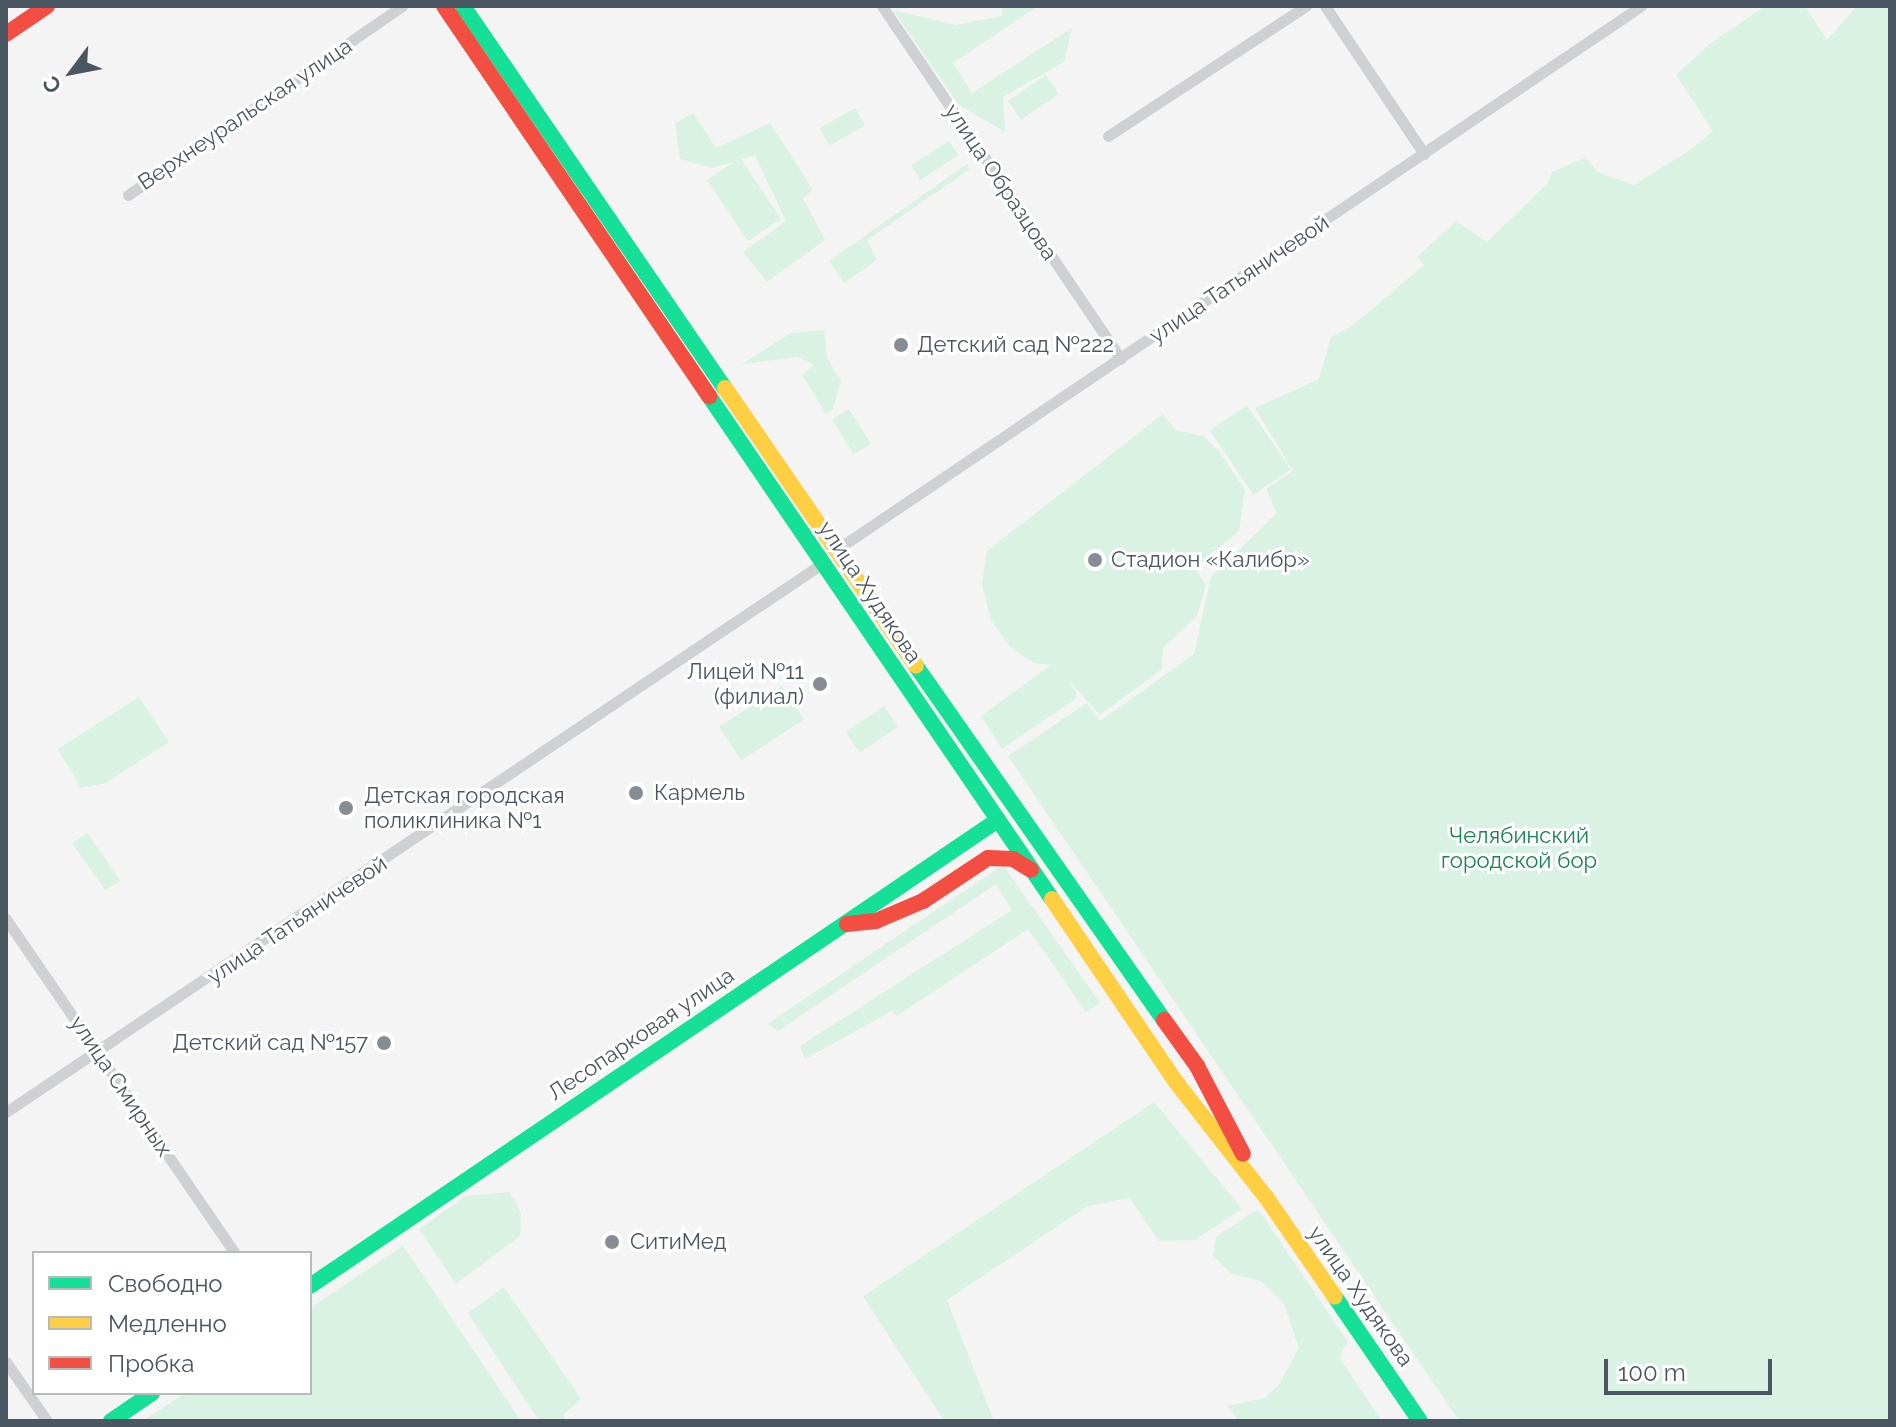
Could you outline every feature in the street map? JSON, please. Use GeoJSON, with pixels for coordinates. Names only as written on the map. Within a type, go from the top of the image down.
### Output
{"type":"FeatureCollection","features":[{"type":"Feature","properties":{"kind":"main road"},"geometry":{"type":"LineString","coordinates":[[6,34],[47,6]]}},
{"type":"Feature","properties":{"kind":"main road","name":"улица Худякова"},"geometry":{"type":"LineString","coordinates":[[444,6],[1176,1082],[1266,1197],[1420,1421]]}},
{"type":"Feature","properties":{"kind":"main road","name":"улица Худякова"},"geometry":{"type":"LineString","coordinates":[[463,6],[1014,809],[1197,1066],[1266,1197]]}},
{"type":"Feature","properties":{"kind":"main road"},"geometry":{"type":"LineString","coordinates":[[823,563],[836,550]]}},
{"type":"Feature","properties":{"kind":"main road","name":"Лесопарковая улица"},"geometry":{"type":"LineString","coordinates":[[312,1285],[1014,809]]}},
{"type":"Feature","properties":{"kind":"main road"},"geometry":{"type":"LineString","coordinates":[[842,925],[876,921],[910,907],[988,858],[1013,859],[1036,873]]}},
{"type":"Feature","properties":{"kind":"main road"},"geometry":{"type":"LineString","coordinates":[[111,1421],[149,1395]]}},
{"type":"Feature","properties":{"kind":"street","name":"Верхнеуральская улица"},"geometry":{"type":"LineString","coordinates":[[128,195],[402,6]]}},
{"type":"Feature","properties":{"kind":"street","name":"улица Образцова"},"geometry":{"type":"LineString","coordinates":[[882,6],[1121,359]]}},
{"type":"Feature","properties":{"kind":"street"},"geometry":{"type":"LineString","coordinates":[[1108,136],[1306,6]]}},
{"type":"Feature","properties":{"kind":"street"},"geometry":{"type":"LineString","coordinates":[[1325,6],[1424,154]]}},
{"type":"Feature","properties":{"kind":"street","name":"улица Татьяничевой"},"geometry":{"type":"LineString","coordinates":[[836,550],[1641,6]]}},
{"type":"Feature","properties":{"kind":"street","name":"улица Татьяничевой"},"geometry":{"type":"LineString","coordinates":[[6,1112],[823,563]]}},
{"type":"Feature","properties":{"kind":"street","name":"улица Смирных"},"geometry":{"type":"LineString","coordinates":[[6,919],[234,1251]]}},
{"type":"Feature","properties":{"kind":"street"},"geometry":{"type":"LineString","coordinates":[[6,1362],[47,1421]]}},
{"type":"Feature","properties":{"kind":"green space"},"geometry":{"type":"Polygon","coordinates":[[[1002,6],[1038,6],[953,63],[972,93],[1072,28],[1064,62],[1003,97],[1005,132],[959,105],[893,10],[956,25],[1002,16],[1002,6]]]}},
{"type":"Feature","properties":{"kind":"green space","name":"Челябинский городской бор"},"geometry":{"type":"Polygon","coordinates":[[[1765,6],[1805,6],[1827,40],[1857,6],[1890,6],[1890,1421],[1459,1421],[1008,756],[1087,703],[1100,721],[1194,654],[1211,577],[1277,513],[1266,489],[1293,471],[1255,408],[1319,379],[1331,337],[1351,327],[1424,265],[1417,257],[1456,221],[1487,242],[1547,184],[1552,172],[1586,157],[1597,172],[1634,185],[1690,150],[1713,131],[1676,75],[1711,43],[1765,6]]]}},
{"type":"Feature","properties":{"kind":"green space"},"geometry":{"type":"Polygon","coordinates":[[[1046,75],[1059,94],[1021,120],[1008,101],[1046,75]]]}},
{"type":"Feature","properties":{"kind":"green space"},"geometry":{"type":"Polygon","coordinates":[[[855,108],[865,125],[829,146],[819,128],[855,108]]]}},
{"type":"Feature","properties":{"kind":"green space"},"geometry":{"type":"Polygon","coordinates":[[[693,113],[716,148],[770,123],[813,190],[803,198],[825,240],[767,282],[743,252],[786,221],[755,155],[741,159],[781,219],[748,241],[707,180],[734,162],[712,168],[680,159],[675,123],[693,113]]]}},
{"type":"Feature","properties":{"kind":"green space"},"geometry":{"type":"Polygon","coordinates":[[[949,141],[958,155],[921,180],[911,166],[949,141]]]}},
{"type":"Feature","properties":{"kind":"green space"},"geometry":{"type":"Polygon","coordinates":[[[967,164],[970,169],[867,240],[877,260],[844,283],[829,261],[967,164]]]}},
{"type":"Feature","properties":{"kind":"green space"},"geometry":{"type":"Polygon","coordinates":[[[824,330],[827,358],[841,381],[833,409],[826,414],[802,375],[814,365],[797,357],[742,364],[791,333],[824,330]]]}},
{"type":"Feature","properties":{"kind":"green space"},"geometry":{"type":"Polygon","coordinates":[[[1247,405],[1291,470],[1253,495],[1210,430],[1247,405]]]}},
{"type":"Feature","properties":{"kind":"green space"},"geometry":{"type":"Polygon","coordinates":[[[849,409],[871,444],[854,454],[832,420],[849,409]]]}},
{"type":"Feature","properties":{"kind":"green space","name":"Стадион «Калибр»"},"geometry":{"type":"Polygon","coordinates":[[[1163,414],[1175,430],[1203,436],[1219,451],[1245,490],[1239,531],[1195,568],[1206,585],[1197,616],[1163,648],[1162,669],[1100,715],[1069,681],[1077,694],[1074,700],[1002,749],[981,716],[1051,665],[1034,663],[1010,647],[991,620],[982,585],[987,551],[1163,414]]]}},
{"type":"Feature","properties":{"kind":"green space"},"geometry":{"type":"Polygon","coordinates":[[[782,686],[804,720],[741,760],[719,727],[782,686]]]}},
{"type":"Feature","properties":{"kind":"green space"},"geometry":{"type":"Polygon","coordinates":[[[139,697],[169,742],[106,783],[81,788],[58,749],[139,697]]]}},
{"type":"Feature","properties":{"kind":"green space"},"geometry":{"type":"Polygon","coordinates":[[[884,706],[898,727],[860,752],[846,732],[884,706]]]}},
{"type":"Feature","properties":{"kind":"green space"},"geometry":{"type":"Polygon","coordinates":[[[87,833],[120,881],[106,891],[72,843],[87,833]]]}},
{"type":"Feature","properties":{"kind":"green space"},"geometry":{"type":"Polygon","coordinates":[[[1003,865],[1100,1003],[1086,1012],[1028,929],[897,1016],[892,1011],[805,1059],[800,1046],[1012,910],[996,884],[778,1031],[767,1024],[1003,865]]]}},
{"type":"Feature","properties":{"kind":"green space"},"geometry":{"type":"Polygon","coordinates":[[[1154,1102],[1242,1209],[1195,1240],[1159,1241],[1130,1198],[1088,1206],[947,1300],[994,1421],[944,1421],[863,1296],[1154,1102]]]}},
{"type":"Feature","properties":{"kind":"green space"},"geometry":{"type":"Polygon","coordinates":[[[510,1192],[521,1213],[520,1236],[456,1284],[419,1229],[466,1196],[510,1192]]]}},
{"type":"Feature","properties":{"kind":"green space"},"geometry":{"type":"Polygon","coordinates":[[[1258,1209],[1348,1342],[1339,1357],[1382,1421],[1239,1421],[1227,1406],[1265,1398],[1279,1385],[1299,1348],[1284,1304],[1261,1281],[1232,1274],[1213,1256],[1216,1237],[1258,1209]]]}},
{"type":"Feature","properties":{"kind":"green space"},"geometry":{"type":"Polygon","coordinates":[[[403,1246],[521,1421],[143,1421],[182,1395],[312,1395],[312,1307],[403,1246]]]}},
{"type":"Feature","properties":{"kind":"green space"},"geometry":{"type":"Polygon","coordinates":[[[504,1287],[581,1399],[564,1414],[565,1421],[539,1421],[468,1313],[504,1287]]]}},
{"type":"Feature","properties":{"kind":"traffic: fast"},"geometry":{"type":"LineString","coordinates":[[463,6],[725,388]]}},
{"type":"Feature","properties":{"kind":"traffic: fast"},"geometry":{"type":"LineString","coordinates":[[709,396],[1052,899]]}},
{"type":"Feature","properties":{"kind":"traffic: fast"},"geometry":{"type":"LineString","coordinates":[[916,666],[1164,1020]]}},
{"type":"Feature","properties":{"kind":"traffic: fast"},"geometry":{"type":"LineString","coordinates":[[312,1285],[998,820]]}},
{"type":"Feature","properties":{"kind":"traffic: fast"},"geometry":{"type":"LineString","coordinates":[[1335,1297],[1420,1421]]}},
{"type":"Feature","properties":{"kind":"traffic: fast"},"geometry":{"type":"LineString","coordinates":[[111,1421],[149,1395]]}},
{"type":"Feature","properties":{"kind":"traffic: slow"},"geometry":{"type":"LineString","coordinates":[[725,388],[916,666]]}},
{"type":"Feature","properties":{"kind":"traffic: slow"},"geometry":{"type":"LineString","coordinates":[[1052,899],[1176,1082],[1266,1197],[1335,1297]]}},
{"type":"Feature","properties":{"kind":"traffic: jam"},"geometry":{"type":"LineString","coordinates":[[6,34],[47,6]]}},
{"type":"Feature","properties":{"kind":"traffic: jam"},"geometry":{"type":"LineString","coordinates":[[444,6],[709,396]]}},
{"type":"Feature","properties":{"kind":"traffic: jam"},"geometry":{"type":"LineString","coordinates":[[847,924],[876,921],[923,901],[988,858],[1013,859],[1031,870]]}},
{"type":"Feature","properties":{"kind":"traffic: jam"},"geometry":{"type":"LineString","coordinates":[[1164,1020],[1197,1066],[1243,1154]]}},
{"type":"Feature","properties":{"kind":"place","name":"Детский сад №222"},"geometry":{"type":"Point","coordinates":[901,345]}},
{"type":"Feature","properties":{"kind":"place","name":"Стадион «Калибр»"},"geometry":{"type":"Point","coordinates":[1095,560]}},
{"type":"Feature","properties":{"kind":"place","name":"Лицей №11 (филиал)"},"geometry":{"type":"Point","coordinates":[820,684]}},
{"type":"Feature","properties":{"kind":"place","name":"Кармель"},"geometry":{"type":"Point","coordinates":[636,793]}},
{"type":"Feature","properties":{"kind":"place","name":"Детская городская поликлиника №1"},"geometry":{"type":"Point","coordinates":[346,808]}},
{"type":"Feature","properties":{"kind":"place","name":"Детский сад №157"},"geometry":{"type":"Point","coordinates":[384,1043]}},
{"type":"Feature","properties":{"kind":"place","name":"СитиМед"},"geometry":{"type":"Point","coordinates":[612,1242]}}]}
